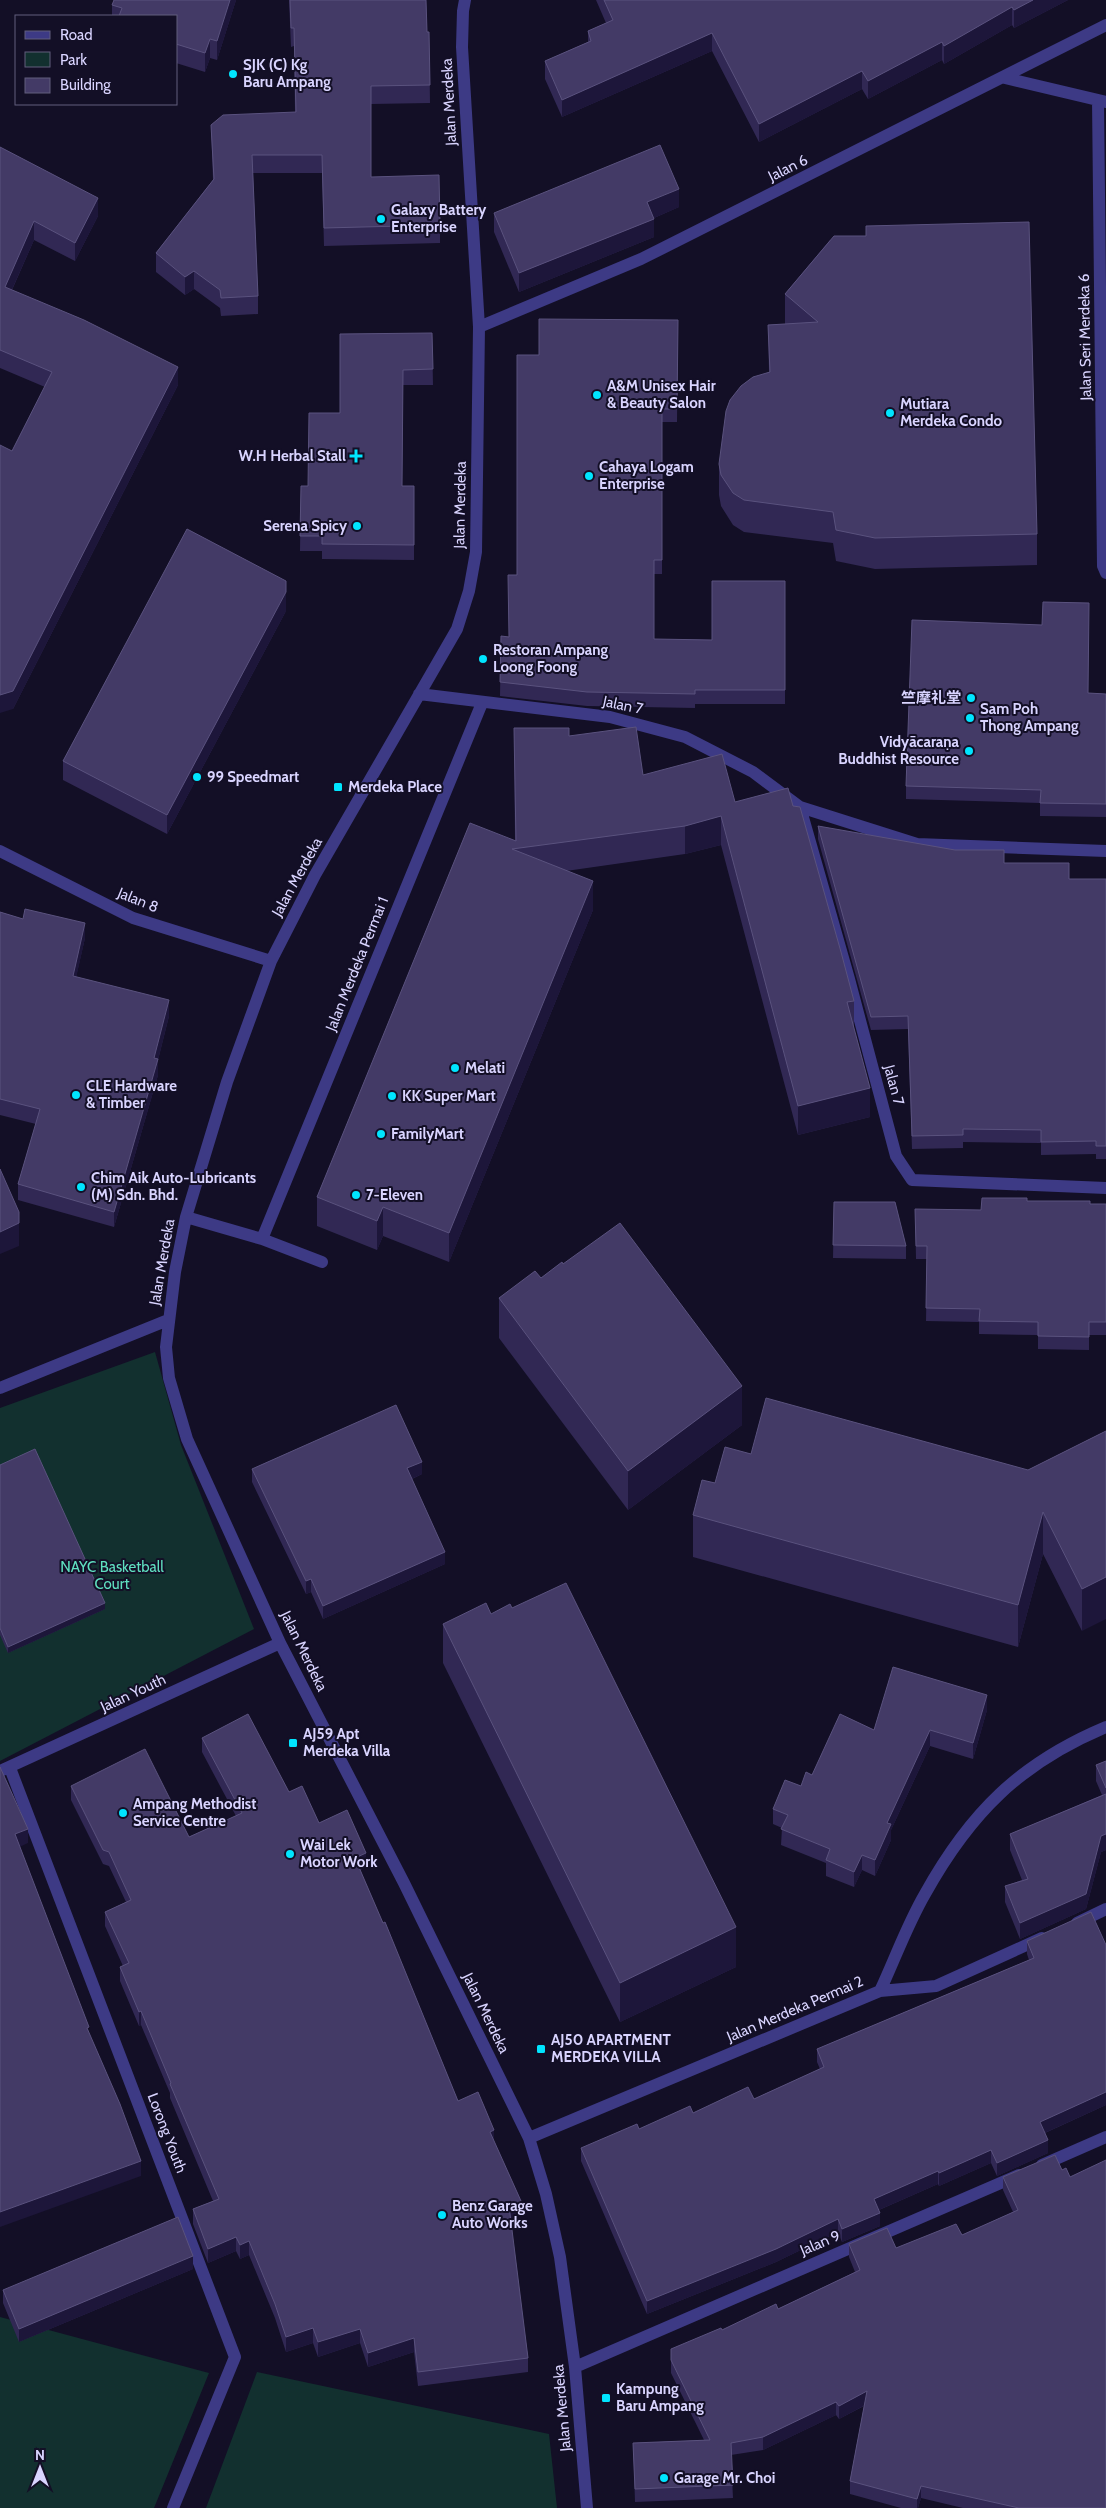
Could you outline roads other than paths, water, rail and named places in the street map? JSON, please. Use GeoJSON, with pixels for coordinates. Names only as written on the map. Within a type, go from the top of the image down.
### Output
{"type":"FeatureCollection","features":[{"type":"Feature","properties":{"kind":"street","name":"Jalan Merdeka"},"geometry":{"type":"LineString","coordinates":[[465,0],[462,11],[462,47],[479,327],[476,552],[469,591],[457,629],[315,875],[271,961],[227,1082],[186,1217],[168,1320],[166,1347],[169,1378],[187,1439],[280,1643],[404,1884],[529,2138],[546,2194],[560,2257],[575,2367],[587,2508]]}},
{"type":"Feature","properties":{"kind":"street","name":"Jalan 6"},"geometry":{"type":"LineString","coordinates":[[479,327],[641,259],[1005,78],[1106,25]]}},
{"type":"Feature","properties":{"kind":"street"},"geometry":{"type":"LineString","coordinates":[[1005,78],[1102,101]]}},
{"type":"Feature","properties":{"kind":"street","name":"Jalan Seri Merdeka 6"},"geometry":{"type":"LineString","coordinates":[[1102,101],[1103,566],[1106,573]]}},
{"type":"Feature","properties":{"kind":"street","name":"Jalan 7"},"geometry":{"type":"LineString","coordinates":[[419,694],[610,717],[685,738],[753,772],[800,807],[917,844],[1106,851]]}},
{"type":"Feature","properties":{"kind":"street","name":"Jalan Merdeka Permai 1"},"geometry":{"type":"LineString","coordinates":[[262,1239],[482,703]]}},
{"type":"Feature","properties":{"kind":"street","name":"Jalan 7"},"geometry":{"type":"LineString","coordinates":[[800,807],[849,979],[896,1156],[912,1180],[1106,1188]]}},
{"type":"Feature","properties":{"kind":"street","name":"Jalan 8"},"geometry":{"type":"LineString","coordinates":[[0,851],[133,918],[271,961]]}},
{"type":"Feature","properties":{"kind":"street"},"geometry":{"type":"LineString","coordinates":[[186,1217],[262,1239],[322,1262]]}},
{"type":"Feature","properties":{"kind":"street"},"geometry":{"type":"LineString","coordinates":[[0,1388],[168,1320]]}},
{"type":"Feature","properties":{"kind":"street","name":"Jalan Youth"},"geometry":{"type":"LineString","coordinates":[[5,1769],[280,1643]]}},
{"type":"Feature","properties":{"kind":"street","name":"Jalan Merdeka Permai 2"},"geometry":{"type":"LineString","coordinates":[[529,2138],[880,1992],[924,1895],[959,1840],[996,1795],[1034,1764],[1084,1736],[1106,1727]]}},
{"type":"Feature","properties":{"kind":"street","name":"Lorong Youth"},"geometry":{"type":"LineString","coordinates":[[5,1769],[235,2357],[173,2508]]}},
{"type":"Feature","properties":{"kind":"street"},"geometry":{"type":"LineString","coordinates":[[880,1992],[936,1986],[1106,1909]]}},
{"type":"Feature","properties":{"kind":"street","name":"Jalan 9"},"geometry":{"type":"LineString","coordinates":[[575,2367],[1106,2137]]}},
{"type":"Feature","properties":{"kind":"street"},"geometry":{"type":"LineString","coordinates":[[587,2508],[596,2508]]}},
{"type":"Feature","properties":{"kind":"place","name":"SJK (C) Kg Baru Ampang"},"geometry":{"type":"Point","coordinates":[233,74]}},
{"type":"Feature","properties":{"kind":"place","name":"Galaxy Battery Enterprise"},"geometry":{"type":"Point","coordinates":[381,219]}},
{"type":"Feature","properties":{"kind":"place","name":"A&M Unisex Hair & Beauty Salon"},"geometry":{"type":"Point","coordinates":[597,395]}},
{"type":"Feature","properties":{"kind":"place","name":"Mutiara Merdeka Condo"},"geometry":{"type":"Point","coordinates":[890,413]}},
{"type":"Feature","properties":{"kind":"place","name":"W.H Herbal Stall"},"geometry":{"type":"Point","coordinates":[356,456]}},
{"type":"Feature","properties":{"kind":"place","name":"Cahaya Logam Enterprise"},"geometry":{"type":"Point","coordinates":[589,476]}},
{"type":"Feature","properties":{"kind":"place","name":"Serena Spicy"},"geometry":{"type":"Point","coordinates":[357,526]}},
{"type":"Feature","properties":{"kind":"place","name":"Restoran Ampang Loong Foong"},"geometry":{"type":"Point","coordinates":[483,659]}},
{"type":"Feature","properties":{"kind":"place","name":"竺摩礼堂"},"geometry":{"type":"Point","coordinates":[971,698]}},
{"type":"Feature","properties":{"kind":"place","name":"Sam Poh Thong Ampang"},"geometry":{"type":"Point","coordinates":[970,718]}},
{"type":"Feature","properties":{"kind":"place","name":"Vidyācaraṇa Buddhist Resource"},"geometry":{"type":"Point","coordinates":[969,751]}},
{"type":"Feature","properties":{"kind":"place","name":"99 Speedmart"},"geometry":{"type":"Point","coordinates":[197,777]}},
{"type":"Feature","properties":{"kind":"place","name":"Merdeka Place"},"geometry":{"type":"Point","coordinates":[338,787]}},
{"type":"Feature","properties":{"kind":"place","name":"Melati"},"geometry":{"type":"Point","coordinates":[455,1068]}},
{"type":"Feature","properties":{"kind":"place","name":"CLE Hardware & Timber"},"geometry":{"type":"Point","coordinates":[76,1095]}},
{"type":"Feature","properties":{"kind":"place","name":"KK Super Mart"},"geometry":{"type":"Point","coordinates":[392,1096]}},
{"type":"Feature","properties":{"kind":"place","name":"FamilyMart"},"geometry":{"type":"Point","coordinates":[381,1134]}},
{"type":"Feature","properties":{"kind":"place","name":"Chim Aik Auto-Lubricants (M) Sdn. Bhd."},"geometry":{"type":"Point","coordinates":[81,1187]}},
{"type":"Feature","properties":{"kind":"place","name":"7-Eleven"},"geometry":{"type":"Point","coordinates":[356,1195]}},
{"type":"Feature","properties":{"kind":"place","name":"AJ59 Apt Merdeka Villa"},"geometry":{"type":"Point","coordinates":[293,1743]}},
{"type":"Feature","properties":{"kind":"place","name":"Ampang Methodist Service Centre"},"geometry":{"type":"Point","coordinates":[123,1813]}},
{"type":"Feature","properties":{"kind":"place","name":"Wai Lek Motor Work"},"geometry":{"type":"Point","coordinates":[290,1854]}},
{"type":"Feature","properties":{"kind":"place","name":"AJ50 APARTMENT MERDEKA VILLA"},"geometry":{"type":"Point","coordinates":[541,2049]}},
{"type":"Feature","properties":{"kind":"place","name":"Benz Garage Auto Works"},"geometry":{"type":"Point","coordinates":[442,2215]}},
{"type":"Feature","properties":{"kind":"place","name":"Kampung Baru Ampang"},"geometry":{"type":"Point","coordinates":[606,2398]}},
{"type":"Feature","properties":{"kind":"place","name":"Garage Mr. Choi"},"geometry":{"type":"Point","coordinates":[664,2478]}},
{"type":"Feature","properties":{"kind":"park label","name":"NAYC Basketball Court"},"geometry":{"type":"Point","coordinates":[112,1576]}}]}
